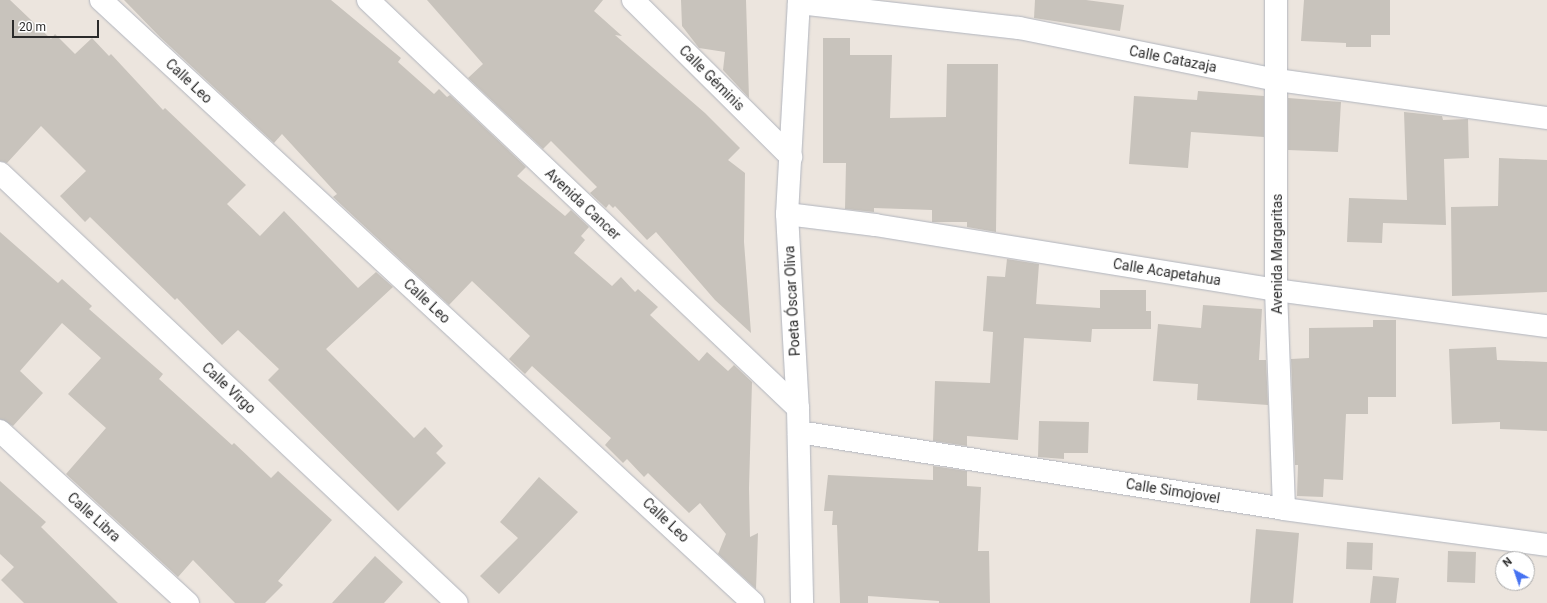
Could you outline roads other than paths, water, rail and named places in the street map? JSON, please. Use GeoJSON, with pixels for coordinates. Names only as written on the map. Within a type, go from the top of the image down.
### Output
{"type":"FeatureCollection","features":[{"type":"Feature","properties":{"kind":"street","name":"Calle Leo"},"geometry":{"type":"LineString","coordinates":[[101,0],[753,603]]}},
{"type":"Feature","properties":{"kind":"street","name":"Avenida Cancer"},"geometry":{"type":"LineString","coordinates":[[368,0],[798,408]]}},
{"type":"Feature","properties":{"kind":"street","name":"Calle Géminis"},"geometry":{"type":"LineString","coordinates":[[633,0],[791,157]]}},
{"type":"Feature","properties":{"kind":"street","name":"Avenida Margaritas"},"geometry":{"type":"LineString","coordinates":[[1276,0],[1276,290],[1284,509]]}},
{"type":"Feature","properties":{"kind":"street","name":"Poeta Óscar Oliva"},"geometry":{"type":"LineString","coordinates":[[799,2],[787,214],[799,432],[802,603]]}},
{"type":"Feature","properties":{"kind":"street","name":"Calle Catazaja"},"geometry":{"type":"LineString","coordinates":[[799,2],[1019,28],[1277,80],[1547,118]]}},
{"type":"Feature","properties":{"kind":"street","name":"Calle Virgo"},"geometry":{"type":"LineString","coordinates":[[0,173],[457,603]]}},
{"type":"Feature","properties":{"kind":"street","name":"Calle Acapetahua"},"geometry":{"type":"LineString","coordinates":[[787,214],[875,225],[1276,290],[1547,326]]}},
{"type":"Feature","properties":{"kind":"street","name":"Calle Libra"},"geometry":{"type":"LineString","coordinates":[[0,431],[188,603]]}},
{"type":"Feature","properties":{"kind":"street","name":"Calle Simojovel"},"geometry":{"type":"LineString","coordinates":[[799,432],[1284,509],[1547,545]]}}]}
